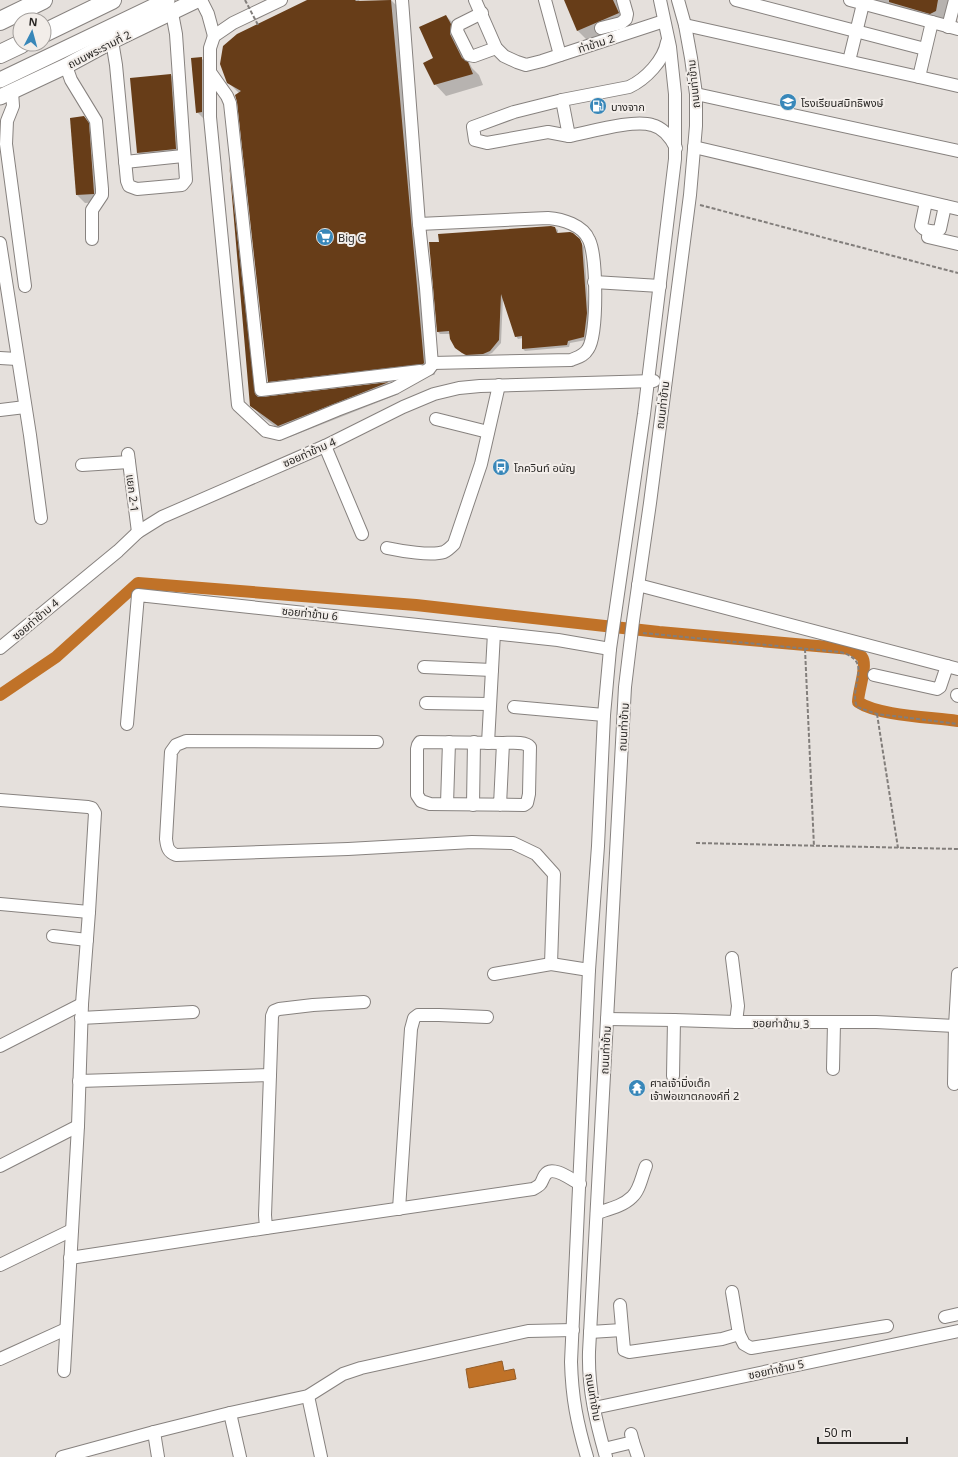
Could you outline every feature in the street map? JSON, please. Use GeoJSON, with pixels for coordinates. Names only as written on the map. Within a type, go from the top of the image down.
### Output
{"type":"FeatureCollection","features":[{"type":"Feature","properties":{"kind":"highway"},"geometry":{"type":"LineString","coordinates":[[0,8],[17,0]]}},
{"type":"Feature","properties":{"kind":"highway"},"geometry":{"type":"LineString","coordinates":[[0,21],[43,0]]}},
{"type":"Feature","properties":{"kind":"highway"},"geometry":{"type":"LineString","coordinates":[[52,23],[100,0]]}},
{"type":"Feature","properties":{"kind":"highway"},"geometry":{"type":"LineString","coordinates":[[52,29],[112,0]]}},
{"type":"Feature","properties":{"kind":"highway"},"geometry":{"type":"LineString","coordinates":[[0,48],[12,42]]}},
{"type":"Feature","properties":{"kind":"highway"},"geometry":{"type":"LineString","coordinates":[[0,54],[12,48]]}},
{"type":"Feature","properties":{"kind":"main road","name":"ถนนพระรามที่ 2"},"geometry":{"type":"LineString","coordinates":[[6,94],[66,66],[112,41],[169,6],[197,0]]}},
{"type":"Feature","properties":{"kind":"main road"},"geometry":{"type":"LineString","coordinates":[[0,80],[169,6]]}},
{"type":"Feature","properties":{"kind":"street"},"geometry":{"type":"LineString","coordinates":[[201,0],[208,14],[214,36],[210,48],[210,117],[238,405],[266,430],[279,434],[336,410],[395,388],[431,366]]}},
{"type":"Feature","properties":{"kind":"street"},"geometry":{"type":"LineString","coordinates":[[214,36],[233,23],[281,0]]}},
{"type":"Feature","properties":{"kind":"street"},"geometry":{"type":"LineString","coordinates":[[402,0],[431,366]]}},
{"type":"Feature","properties":{"kind":"street"},"geometry":{"type":"LineString","coordinates":[[545,0],[560,55]]}},
{"type":"Feature","properties":{"kind":"street"},"geometry":{"type":"LineString","coordinates":[[601,28],[621,23],[626,19],[627,14],[624,0]]}},
{"type":"Feature","properties":{"kind":"street","name":"ถนนท่าข้าม"},"geometry":{"type":"LineString","coordinates":[[587,1457],[575,1414],[571,1362],[604,715],[610,644],[648,381],[676,148],[675,94],[668,38],[660,0]]}},
{"type":"Feature","properties":{"kind":"street","name":"ถนนท่าข้าม"},"geometry":{"type":"LineString","coordinates":[[605,1453],[594,1408],[588,1374],[625,687],[689,202],[696,126],[696,94],[685,25],[678,0]]}},
{"type":"Feature","properties":{"kind":"street"},"geometry":{"type":"LineString","coordinates":[[736,0],[925,49]]}},
{"type":"Feature","properties":{"kind":"street"},"geometry":{"type":"LineString","coordinates":[[850,0],[953,28],[955,0]]}},
{"type":"Feature","properties":{"kind":"street"},"geometry":{"type":"LineString","coordinates":[[477,1],[482,13],[496,48],[474,56],[469,55],[457,31],[458,25],[482,13]]}},
{"type":"Feature","properties":{"kind":"street"},"geometry":{"type":"LineString","coordinates":[[849,61],[863,4]]}},
{"type":"Feature","properties":{"kind":"street"},"geometry":{"type":"LineString","coordinates":[[112,41],[116,65],[126,181],[132,188],[137,189],[178,186],[186,180],[183,156],[176,34],[169,6]]}},
{"type":"Feature","properties":{"kind":"street","name":"ท่าข้าม 2"},"geometry":{"type":"LineString","coordinates":[[496,48],[504,56],[526,64],[542,61],[664,21]]}},
{"type":"Feature","properties":{"kind":"street"},"geometry":{"type":"LineString","coordinates":[[919,77],[932,22]]}},
{"type":"Feature","properties":{"kind":"street"},"geometry":{"type":"LineString","coordinates":[[685,25],[958,86]]}},
{"type":"Feature","properties":{"kind":"street"},"geometry":{"type":"LineString","coordinates":[[668,38],[666,49],[661,58],[636,83],[629,87],[562,100],[514,112],[473,127],[475,140],[487,143],[548,132],[569,136],[629,124],[643,123],[654,125],[665,132],[672,139],[676,148]]}},
{"type":"Feature","properties":{"kind":"street"},"geometry":{"type":"LineString","coordinates":[[66,66],[71,80],[96,121],[102,195],[92,210],[92,239]]}},
{"type":"Feature","properties":{"kind":"street"},"geometry":{"type":"LineString","coordinates":[[210,72],[227,96],[230,103],[261,390],[398,374],[431,366],[571,360],[583,356],[589,348],[594,324],[594,282],[590,240],[583,231],[578,227],[560,220],[548,218],[419,224]]}},
{"type":"Feature","properties":{"kind":"street"},"geometry":{"type":"LineString","coordinates":[[6,94],[13,106],[7,121],[6,144],[25,286]]}},
{"type":"Feature","properties":{"kind":"street"},"geometry":{"type":"LineString","coordinates":[[696,94],[958,151]]}},
{"type":"Feature","properties":{"kind":"street"},"geometry":{"type":"LineString","coordinates":[[562,100],[569,136]]}},
{"type":"Feature","properties":{"kind":"street"},"geometry":{"type":"LineString","coordinates":[[694,147],[958,209]]}},
{"type":"Feature","properties":{"kind":"street"},"geometry":{"type":"LineString","coordinates":[[125,162],[183,156]]}},
{"type":"Feature","properties":{"kind":"street"},"geometry":{"type":"LineString","coordinates":[[926,202],[921,226],[923,229],[936,231],[940,229],[945,206]]}},
{"type":"Feature","properties":{"kind":"street"},"geometry":{"type":"LineString","coordinates":[[929,230],[928,237],[958,244]]}},
{"type":"Feature","properties":{"kind":"street"},"geometry":{"type":"LineString","coordinates":[[0,243],[41,518]]}},
{"type":"Feature","properties":{"kind":"street"},"geometry":{"type":"LineString","coordinates":[[594,282],[660,286]]}},
{"type":"Feature","properties":{"kind":"street"},"geometry":{"type":"LineString","coordinates":[[0,357],[17,359]]}},
{"type":"Feature","properties":{"kind":"street","name":"ซอยท่าข้าม 4"},"geometry":{"type":"LineString","coordinates":[[0,648],[118,551],[138,532],[162,517],[325,446],[403,407],[434,394],[459,388],[499,385],[648,381],[665,382]]}},
{"type":"Feature","properties":{"kind":"street"},"geometry":{"type":"LineString","coordinates":[[387,548],[407,552],[444,552],[450,549],[454,544],[481,464],[499,385]]}},
{"type":"Feature","properties":{"kind":"street"},"geometry":{"type":"LineString","coordinates":[[0,410],[25,408]]}},
{"type":"Feature","properties":{"kind":"street"},"geometry":{"type":"LineString","coordinates":[[436,419],[488,432]]}},
{"type":"Feature","properties":{"kind":"street"},"geometry":{"type":"LineString","coordinates":[[325,446],[362,534]]}},
{"type":"Feature","properties":{"kind":"street","name":"แยก 2-1"},"geometry":{"type":"LineString","coordinates":[[82,465],[128,458],[138,532]]}},
{"type":"Feature","properties":{"kind":"street"},"geometry":{"type":"LineString","coordinates":[[638,585],[952,668],[940,687],[937,689],[874,674]]}},
{"type":"Feature","properties":{"kind":"street","name":"ซอยท่าข้าม 6"},"geometry":{"type":"LineString","coordinates":[[127,724],[138,595],[558,640],[610,644]]}},
{"type":"Feature","properties":{"kind":"street"},"geometry":{"type":"LineString","coordinates":[[488,743],[494,633]]}},
{"type":"Feature","properties":{"kind":"street"},"geometry":{"type":"LineString","coordinates":[[424,667],[492,670]]}},
{"type":"Feature","properties":{"kind":"street"},"geometry":{"type":"LineString","coordinates":[[426,703],[489,704]]}},
{"type":"Feature","properties":{"kind":"street"},"geometry":{"type":"LineString","coordinates":[[514,707],[604,715]]}},
{"type":"Feature","properties":{"kind":"street"},"geometry":{"type":"LineString","coordinates":[[377,742],[186,741],[176,746],[171,752],[166,839],[169,852],[176,855],[348,849],[472,842],[513,843],[536,854],[554,874],[551,964]]}},
{"type":"Feature","properties":{"kind":"street"},"geometry":{"type":"LineString","coordinates":[[420,742],[474,742],[527,744],[530,747],[529,794],[527,802],[524,805],[425,803],[418,798],[418,744],[420,742]]}},
{"type":"Feature","properties":{"kind":"street"},"geometry":{"type":"LineString","coordinates":[[447,804],[448,742]]}},
{"type":"Feature","properties":{"kind":"street"},"geometry":{"type":"LineString","coordinates":[[473,805],[474,742]]}},
{"type":"Feature","properties":{"kind":"street"},"geometry":{"type":"LineString","coordinates":[[500,805],[503,743]]}},
{"type":"Feature","properties":{"kind":"street"},"geometry":{"type":"LineString","coordinates":[[0,800],[88,807],[92,808],[95,813],[81,1018],[78,1126],[64,1371]]}},
{"type":"Feature","properties":{"kind":"street"},"geometry":{"type":"LineString","coordinates":[[0,904],[89,912]]}},
{"type":"Feature","properties":{"kind":"street"},"geometry":{"type":"LineString","coordinates":[[53,936],[87,940]]}},
{"type":"Feature","properties":{"kind":"street"},"geometry":{"type":"LineString","coordinates":[[732,958],[738,1006],[736,1022]]}},
{"type":"Feature","properties":{"kind":"street"},"geometry":{"type":"LineString","coordinates":[[494,974],[551,964],[590,970]]}},
{"type":"Feature","properties":{"kind":"street"},"geometry":{"type":"LineString","coordinates":[[954,1084],[958,974]]}},
{"type":"Feature","properties":{"kind":"street"},"geometry":{"type":"LineString","coordinates":[[266,1228],[265,1215],[272,1016],[274,1011],[279,1009],[314,1005],[364,1002]]}},
{"type":"Feature","properties":{"kind":"street"},"geometry":{"type":"LineString","coordinates":[[0,1046],[82,1004]]}},
{"type":"Feature","properties":{"kind":"street"},"geometry":{"type":"LineString","coordinates":[[81,1018],[193,1012]]}},
{"type":"Feature","properties":{"kind":"street"},"geometry":{"type":"LineString","coordinates":[[399,1209],[411,1029],[414,1018],[418,1015],[487,1017]]}},
{"type":"Feature","properties":{"kind":"street","name":"ซอยท่าข้าม 3"},"geometry":{"type":"LineString","coordinates":[[607,1019],[736,1022],[876,1022],[955,1026]]}},
{"type":"Feature","properties":{"kind":"street"},"geometry":{"type":"LineString","coordinates":[[673,1076],[674,1020]]}},
{"type":"Feature","properties":{"kind":"street"},"geometry":{"type":"LineString","coordinates":[[833,1069],[834,1023]]}},
{"type":"Feature","properties":{"kind":"street"},"geometry":{"type":"LineString","coordinates":[[79,1081],[270,1075]]}},
{"type":"Feature","properties":{"kind":"street"},"geometry":{"type":"LineString","coordinates":[[0,1166],[78,1126]]}},
{"type":"Feature","properties":{"kind":"street"},"geometry":{"type":"LineString","coordinates":[[597,1213],[626,1202],[633,1196],[646,1166]]}},
{"type":"Feature","properties":{"kind":"street"},"geometry":{"type":"LineString","coordinates":[[70,1258],[533,1189],[541,1184],[545,1174],[548,1172],[557,1172],[580,1184]]}},
{"type":"Feature","properties":{"kind":"street"},"geometry":{"type":"LineString","coordinates":[[0,1265],[72,1230]]}},
{"type":"Feature","properties":{"kind":"street"},"geometry":{"type":"LineString","coordinates":[[732,1292],[739,1334],[744,1344],[751,1348],[887,1326]]}},
{"type":"Feature","properties":{"kind":"street"},"geometry":{"type":"LineString","coordinates":[[620,1305],[624,1350],[629,1352],[722,1339],[739,1334]]}},
{"type":"Feature","properties":{"kind":"street"},"geometry":{"type":"LineString","coordinates":[[945,1317],[958,1314]]}},
{"type":"Feature","properties":{"kind":"street"},"geometry":{"type":"LineString","coordinates":[[0,1359],[66,1330]]}},
{"type":"Feature","properties":{"kind":"street"},"geometry":{"type":"LineString","coordinates":[[62,1457],[75,1455],[154,1432],[230,1413],[308,1396],[343,1374],[361,1368],[528,1331],[573,1330]]}},
{"type":"Feature","properties":{"kind":"street"},"geometry":{"type":"LineString","coordinates":[[590,1332],[622,1330]]}},
{"type":"Feature","properties":{"kind":"street","name":"ซอยท่าข้าม 5"},"geometry":{"type":"LineString","coordinates":[[594,1408],[958,1331]]}},
{"type":"Feature","properties":{"kind":"street"},"geometry":{"type":"LineString","coordinates":[[308,1396],[321,1457]]}},
{"type":"Feature","properties":{"kind":"street"},"geometry":{"type":"LineString","coordinates":[[230,1413],[240,1457]]}},
{"type":"Feature","properties":{"kind":"street"},"geometry":{"type":"LineString","coordinates":[[154,1432],[158,1457]]}},
{"type":"Feature","properties":{"kind":"street"},"geometry":{"type":"LineString","coordinates":[[605,1453],[632,1438],[638,1457]]}},
{"type":"Feature","properties":{"kind":"path"},"geometry":{"type":"LineString","coordinates":[[245,0],[258,25]]}},
{"type":"Feature","properties":{"kind":"path"},"geometry":{"type":"LineString","coordinates":[[689,202],[958,273]]}},
{"type":"Feature","properties":{"kind":"path"},"geometry":{"type":"LineString","coordinates":[[632,629],[849,654],[855,659],[859,667],[855,693],[857,707],[877,714],[958,724]]}},
{"type":"Feature","properties":{"kind":"path"},"geometry":{"type":"LineString","coordinates":[[805,649],[814,847]]}},
{"type":"Feature","properties":{"kind":"path"},"geometry":{"type":"LineString","coordinates":[[877,714],[898,848]]}},
{"type":"Feature","properties":{"kind":"path"},"geometry":{"type":"LineString","coordinates":[[696,843],[814,847],[958,849]]}},
{"type":"Feature","properties":{"kind":"shaded area"},"geometry":{"type":"Polygon","coordinates":[[[502,1361],[504,1371],[514,1369],[516,1379],[469,1388],[466,1369],[502,1361]]]}},
{"type":"Feature","properties":{"kind":"building","name":"Big C"},"geometry":{"type":"Polygon","coordinates":[[[307,0],[391,0],[424,363],[268,382],[235,95],[241,91],[227,83],[220,64],[223,46],[237,34],[307,0]]]}},
{"type":"Feature","properties":{"kind":"building"},"geometry":{"type":"Polygon","coordinates":[[[564,0],[613,0],[619,13],[577,31],[564,0]]]}},
{"type":"Feature","properties":{"kind":"building"},"geometry":{"type":"Polygon","coordinates":[[[889,0],[938,0],[936,11],[930,14],[889,2],[889,0]]]}},
{"type":"Feature","properties":{"kind":"building"},"geometry":{"type":"Polygon","coordinates":[[[446,15],[451,24],[450,34],[462,58],[468,62],[473,74],[434,85],[423,63],[433,58],[419,27],[446,15]]]}},
{"type":"Feature","properties":{"kind":"building"},"geometry":{"type":"Polygon","coordinates":[[[202,57],[202,112],[196,113],[191,58],[202,57]]]}},
{"type":"Feature","properties":{"kind":"building"},"geometry":{"type":"Polygon","coordinates":[[[171,74],[176,149],[137,153],[130,78],[171,74]]]}},
{"type":"Feature","properties":{"kind":"building"},"geometry":{"type":"Polygon","coordinates":[[[84,116],[89,123],[94,194],[76,195],[70,118],[84,116]]]}},
{"type":"Feature","properties":{"kind":"building"},"geometry":{"type":"Polygon","coordinates":[[[229,162],[255,394],[258,397],[262,397],[389,382],[278,426],[250,406],[229,162]]]}},
{"type":"Feature","properties":{"kind":"building"},"geometry":{"type":"Polygon","coordinates":[[[551,226],[555,227],[557,233],[573,233],[580,239],[582,244],[587,313],[584,337],[568,341],[567,345],[522,349],[522,336],[515,337],[501,294],[499,340],[490,351],[483,354],[466,355],[455,348],[450,339],[449,331],[437,332],[429,242],[439,242],[438,234],[551,226]]]}},
{"type":"Feature","properties":{"kind":"waterway"},"geometry":{"type":"LineString","coordinates":[[0,695],[56,657],[138,583],[416,605],[659,632],[851,649],[862,657],[864,661],[858,702],[867,707],[892,713],[958,721]]}},
{"type":"Feature","properties":{"kind":"place","name":"โรงเรียนสมิทธิพงษ์"},"geometry":{"type":"Point","coordinates":[788,102]}},
{"type":"Feature","properties":{"kind":"place","name":"บางจาก"},"geometry":{"type":"Point","coordinates":[598,106]}},
{"type":"Feature","properties":{"kind":"place","name":"Big C"},"geometry":{"type":"Point","coordinates":[325,237]}},
{"type":"Feature","properties":{"kind":"place","name":"โภควินท์ อนัญ"},"geometry":{"type":"Point","coordinates":[501,467]}},
{"type":"Feature","properties":{"kind":"place","name":"ศาลเจ้ามิ่งเต็ก เจ้าพ่อเขาตกองค์ที่ 2"},"geometry":{"type":"Point","coordinates":[637,1088]}}]}
